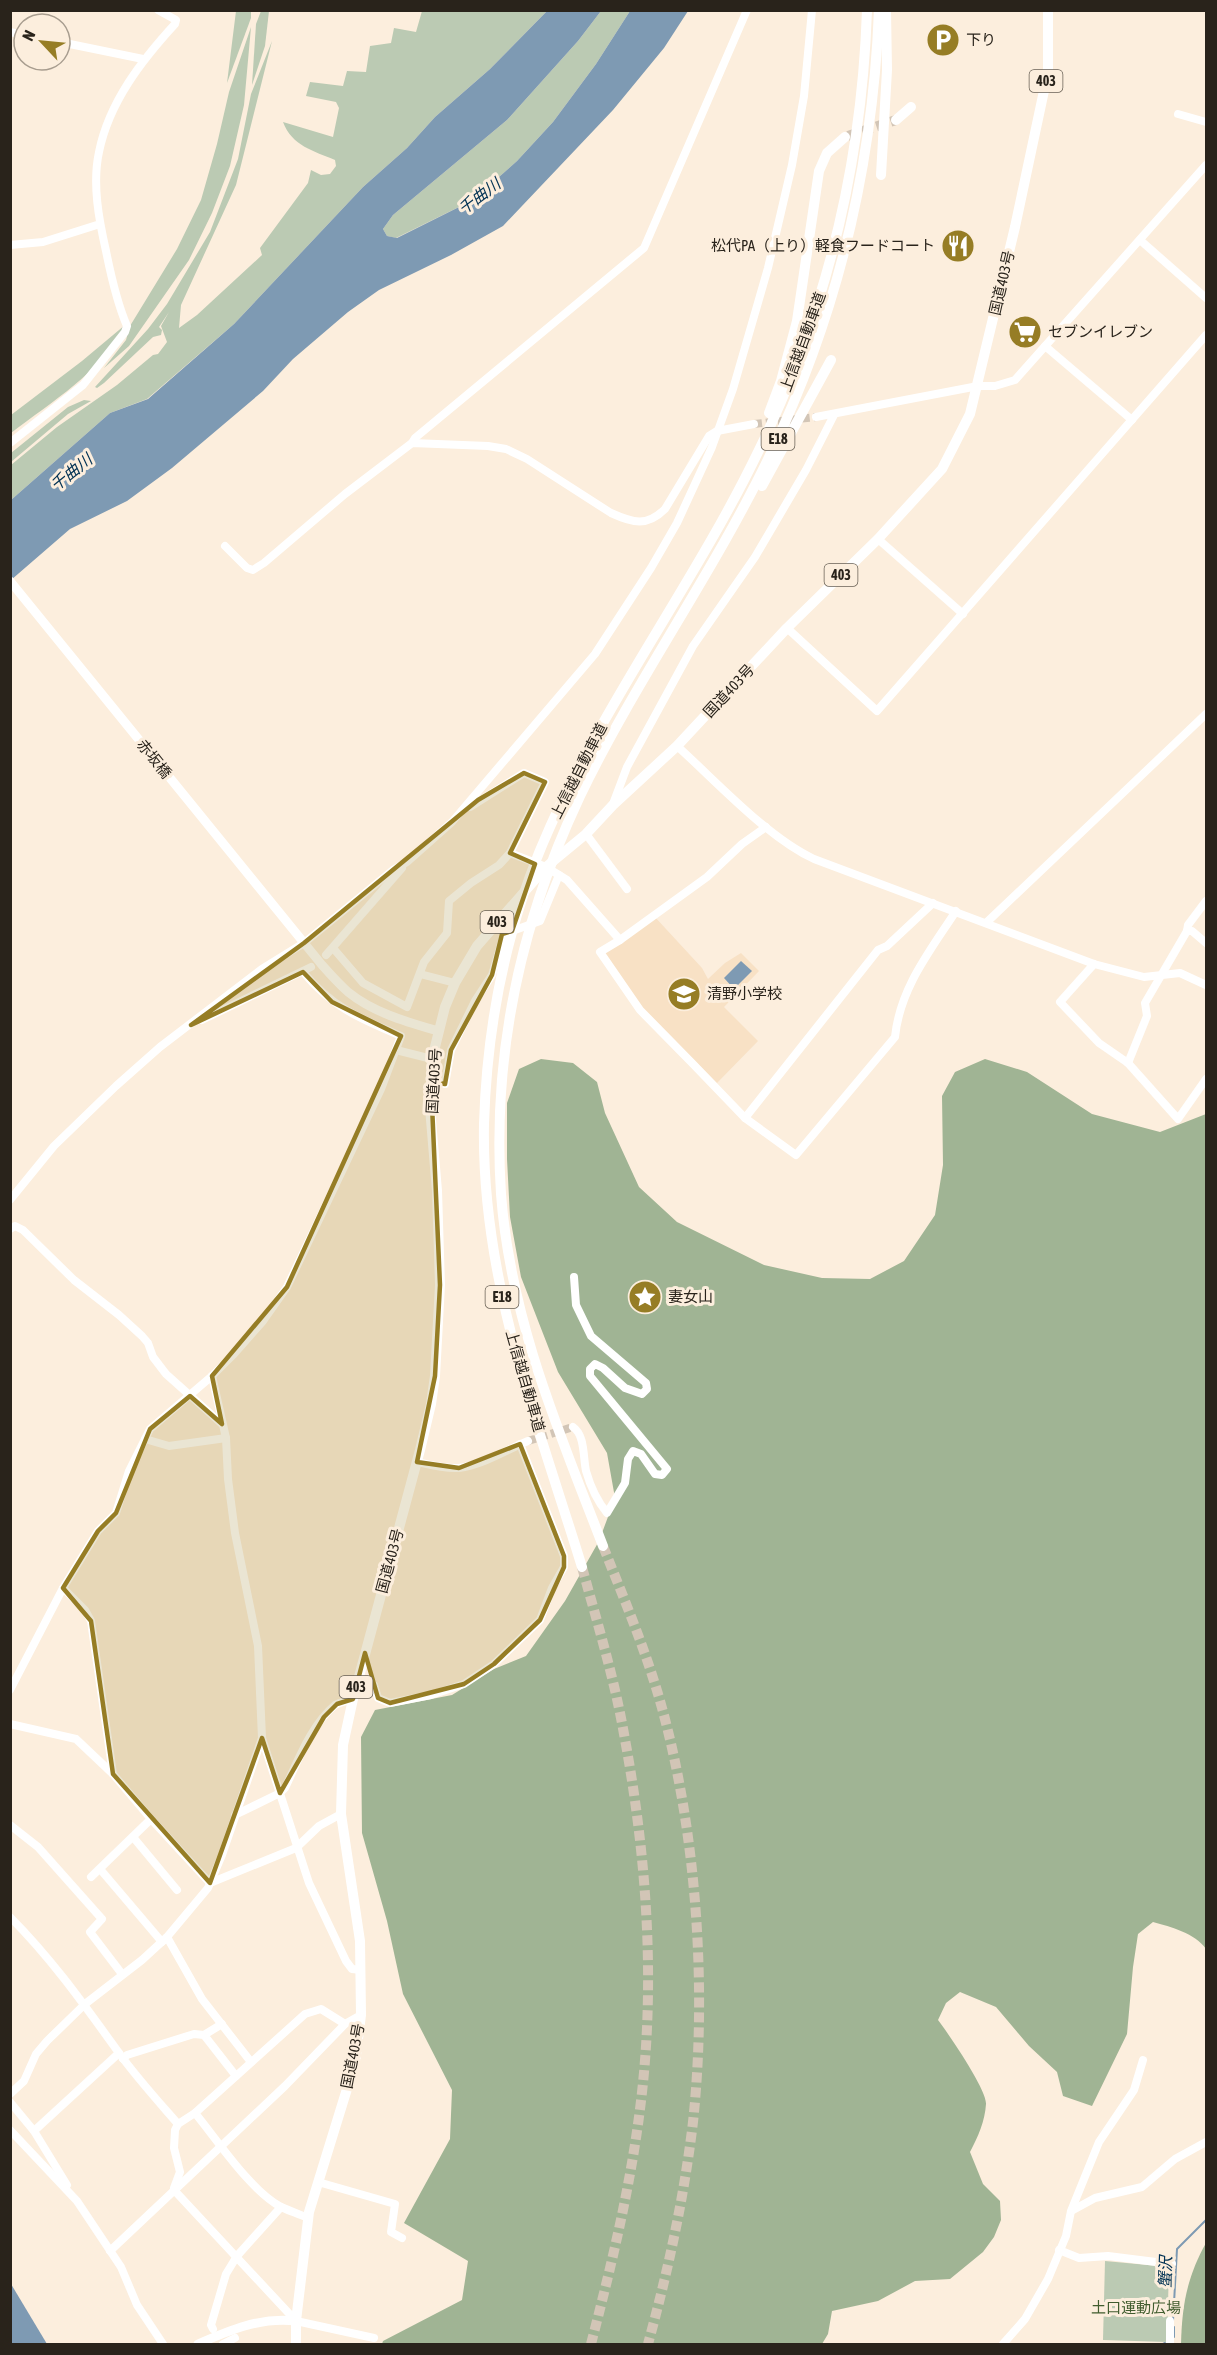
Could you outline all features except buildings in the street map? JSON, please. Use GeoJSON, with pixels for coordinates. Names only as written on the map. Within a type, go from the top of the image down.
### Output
{"type":"FeatureCollection","features":[{"type":"Feature","properties":{"kind":"highway","name":"上信越自動車道"},"geometry":{"type":"LineString","coordinates":[[582,1567],[526,1392],[496,1270],[489,1219],[484,1159],[486,1085],[494,1018],[506,952],[526,885],[551,826],[606,719],[722,521],[759,451],[793,376],[830,263],[848,187],[863,77],[867,10]]}},
{"type":"Feature","properties":{"kind":"highway","name":"上信越自動車道"},"geometry":{"type":"LineString","coordinates":[[603,1546],[538,1373],[518,1304],[510,1264],[501,1194],[500,1138],[501,1084],[509,1015],[532,916],[566,828],[616,729],[730,533],[770,456],[804,380],[831,305],[852,226],[867,152],[875,80],[879,10]]}},
{"type":"Feature","properties":{"kind":"highway"},"geometry":{"type":"LineString","coordinates":[[881,175],[887,70],[886,10]]}},
{"type":"Feature","properties":{"kind":"highway","name":"国道403号"},"geometry":{"type":"LineString","coordinates":[[296,2344],[296,2321],[308,2218],[355,2063],[361,2015],[360,1941],[341,1814],[343,1745],[353,1699],[431,1404],[438,1346],[440,1285],[437,1191],[430,1108],[432,1059],[438,1030],[455,983],[477,946],[546,867],[586,834],[613,805],[677,746],[787,628],[878,539],[942,469],[970,414],[1015,227],[1048,72],[1048,10]]}},
{"type":"Feature","properties":{"kind":"highway"},"geometry":{"type":"LineString","coordinates":[[896,120],[911,106]]}},
{"type":"Feature","properties":{"kind":"highway"},"geometry":{"type":"LineString","coordinates":[[722,521],[769,414],[790,350],[802,293],[819,171],[827,153],[845,137]]}},
{"type":"Feature","properties":{"kind":"highway"},"geometry":{"type":"LineString","coordinates":[[687,607],[749,508],[831,360]]}},
{"type":"Feature","properties":{"kind":"main road","name":"赤坂橋"},"geometry":{"type":"LineString","coordinates":[[10,581],[301,940],[348,992],[371,1007],[405,1022],[438,1030]]}},
{"type":"Feature","properties":{"kind":"main road"},"geometry":{"type":"LineString","coordinates":[[198,2344],[234,2329],[268,2320],[296,2321]]}},
{"type":"Feature","properties":{"kind":"street"},"geometry":{"type":"LineString","coordinates":[[10,443],[83,385],[125,332],[127,326],[107,260],[100,224],[97,177],[99,151],[112,114],[143,59],[175,24],[176,20],[158,10]]}},
{"type":"Feature","properties":{"kind":"street"},"geometry":{"type":"LineString","coordinates":[[225,546],[247,568],[253,570],[264,563],[345,494],[412,443],[415,438],[645,248],[747,10]]}},
{"type":"Feature","properties":{"kind":"street"},"geometry":{"type":"LineString","coordinates":[[452,822],[595,654],[677,523],[706,462],[748,340],[784,204],[804,96],[812,10]]}},
{"type":"Feature","properties":{"kind":"street"},"geometry":{"type":"LineString","coordinates":[[72,44],[143,59]]}},
{"type":"Feature","properties":{"kind":"street"},"geometry":{"type":"LineString","coordinates":[[1178,114],[1206,122]]}},
{"type":"Feature","properties":{"kind":"street"},"geometry":{"type":"LineString","coordinates":[[816,417],[978,386],[995,386],[1015,380],[1206,165]]}},
{"type":"Feature","properties":{"kind":"street"},"geometry":{"type":"LineString","coordinates":[[10,245],[43,242],[100,224]]}},
{"type":"Feature","properties":{"kind":"street"},"geometry":{"type":"LineString","coordinates":[[1140,240],[1206,298]]}},
{"type":"Feature","properties":{"kind":"street"},"geometry":{"type":"LineString","coordinates":[[787,628],[877,711],[1206,335]]}},
{"type":"Feature","properties":{"kind":"street"},"geometry":{"type":"LineString","coordinates":[[1045,346],[1132,420]]}},
{"type":"Feature","properties":{"kind":"street"},"geometry":{"type":"LineString","coordinates":[[613,805],[627,767],[693,646],[755,557],[806,470],[834,415]]}},
{"type":"Feature","properties":{"kind":"street"},"geometry":{"type":"LineString","coordinates":[[412,443],[476,445],[506,449],[527,459],[611,513],[626,519],[645,522],[655,519],[665,509],[710,436],[717,431],[754,424]]}},
{"type":"Feature","properties":{"kind":"street"},"geometry":{"type":"LineString","coordinates":[[878,539],[963,614]]}},
{"type":"Feature","properties":{"kind":"street"},"geometry":{"type":"LineString","coordinates":[[986,923],[1206,714]]}},
{"type":"Feature","properties":{"kind":"street"},"geometry":{"type":"LineString","coordinates":[[677,746],[766,827],[795,850],[814,859],[1094,964],[1144,977],[1180,973],[1206,985]]}},
{"type":"Feature","properties":{"kind":"street"},"geometry":{"type":"LineString","coordinates":[[326,955],[407,862],[478,800],[524,773],[545,782],[510,853],[499,865],[449,901],[447,933],[424,962],[407,1007],[363,983],[333,948]]}},
{"type":"Feature","properties":{"kind":"street"},"geometry":{"type":"LineString","coordinates":[[766,827],[742,844],[706,878],[600,952],[640,1010],[745,1118],[796,1155],[895,1037],[897,1015],[906,994],[923,959],[956,911]]}},
{"type":"Feature","properties":{"kind":"street"},"geometry":{"type":"LineString","coordinates":[[586,834],[627,890]]}},
{"type":"Feature","properties":{"kind":"street"},"geometry":{"type":"LineString","coordinates":[[510,853],[546,867],[559,875],[582,896],[620,940]]}},
{"type":"Feature","properties":{"kind":"street"},"geometry":{"type":"LineString","coordinates":[[10,1200],[54,1146],[160,1047],[393,870],[407,862]]}},
{"type":"Feature","properties":{"kind":"street"},"geometry":{"type":"LineString","coordinates":[[431,1082],[445,1084],[451,1050],[475,1001],[492,975],[504,934],[540,921],[559,875]]}},
{"type":"Feature","properties":{"kind":"street"},"geometry":{"type":"LineString","coordinates":[[1128,1063],[1147,1016],[1145,1004],[1163,976],[1188,925],[1206,901]]}},
{"type":"Feature","properties":{"kind":"street"},"geometry":{"type":"LineString","coordinates":[[745,1118],[878,950],[887,946],[933,903]]}},
{"type":"Feature","properties":{"kind":"street"},"geometry":{"type":"LineString","coordinates":[[1187,931],[1192,931],[1206,944]]}},
{"type":"Feature","properties":{"kind":"street"},"geometry":{"type":"LineString","coordinates":[[1094,964],[1060,1002],[1099,1043],[1128,1063],[1178,1119],[1206,1079]]}},
{"type":"Feature","properties":{"kind":"street"},"geometry":{"type":"LineString","coordinates":[[191,1025],[311,967]]}},
{"type":"Feature","properties":{"kind":"street"},"geometry":{"type":"LineString","coordinates":[[10,1690],[63,1588],[98,1531],[116,1513],[129,1471],[150,1429],[212,1377],[263,1321],[287,1287],[381,1089],[401,1036],[357,1017],[332,1002],[303,972]]}},
{"type":"Feature","properties":{"kind":"street"},"geometry":{"type":"LineString","coordinates":[[420,974],[455,983]]}},
{"type":"Feature","properties":{"kind":"street"},"geometry":{"type":"LineString","coordinates":[[396,1050],[432,1059]]}},
{"type":"Feature","properties":{"kind":"street"},"geometry":{"type":"LineString","coordinates":[[10,1228],[15,1226],[23,1230],[74,1280],[134,1329],[148,1343],[153,1357],[166,1374],[222,1424]]}},
{"type":"Feature","properties":{"kind":"street"},"geometry":{"type":"LineString","coordinates":[[573,1426],[580,1434],[587,1473],[601,1506],[607,1513],[625,1483],[628,1459],[633,1451],[640,1454],[655,1474],[662,1474],[667,1469],[590,1376],[590,1369],[595,1364],[634,1393],[642,1394],[647,1389],[646,1383],[591,1336],[576,1305],[574,1277]]}},
{"type":"Feature","properties":{"kind":"street"},"geometry":{"type":"LineString","coordinates":[[212,1377],[226,1438],[233,1522],[258,1646],[262,1738],[309,1883],[352,1969],[361,1970]]}},
{"type":"Feature","properties":{"kind":"street"},"geometry":{"type":"LineString","coordinates":[[145,1439],[169,1446],[226,1438]]}},
{"type":"Feature","properties":{"kind":"street"},"geometry":{"type":"LineString","coordinates":[[417,1462],[445,1468],[459,1468],[484,1461],[528,1441]]}},
{"type":"Feature","properties":{"kind":"street"},"geometry":{"type":"LineString","coordinates":[[358,1680],[374,1685],[378,1698],[390,1703],[431,1695],[464,1683],[494,1664],[540,1620],[552,1588],[564,1567],[564,1556],[520,1444]]}},
{"type":"Feature","properties":{"kind":"street"},"geometry":{"type":"LineString","coordinates":[[63,1588],[85,1610],[91,1621],[113,1774]]}},
{"type":"Feature","properties":{"kind":"street"},"geometry":{"type":"LineString","coordinates":[[235,1815],[280,1793],[285,1788],[306,1745],[324,1717],[337,1704],[353,1699]]}},
{"type":"Feature","properties":{"kind":"street"},"geometry":{"type":"LineString","coordinates":[[10,1724],[76,1739],[113,1774],[210,1883]]}},
{"type":"Feature","properties":{"kind":"street"},"geometry":{"type":"LineString","coordinates":[[10,2094],[24,2081],[41,2047],[85,2004],[164,1940],[208,1888],[262,1738]]}},
{"type":"Feature","properties":{"kind":"street"},"geometry":{"type":"LineString","coordinates":[[210,1883],[296,1848],[319,1826],[341,1814]]}},
{"type":"Feature","properties":{"kind":"street"},"geometry":{"type":"LineString","coordinates":[[91,1877],[151,1819]]}},
{"type":"Feature","properties":{"kind":"street"},"geometry":{"type":"LineString","coordinates":[[10,1825],[38,1847],[102,1919],[90,1932],[122,1974]]}},
{"type":"Feature","properties":{"kind":"street"},"geometry":{"type":"LineString","coordinates":[[133,1836],[177,1890]]}},
{"type":"Feature","properties":{"kind":"street"},"geometry":{"type":"LineString","coordinates":[[100,1869],[164,1940],[202,1999],[250,2062]]}},
{"type":"Feature","properties":{"kind":"street"},"geometry":{"type":"LineString","coordinates":[[10,1917],[34,1941],[85,2004],[121,2056],[178,2124]]}},
{"type":"Feature","properties":{"kind":"street"},"geometry":{"type":"LineString","coordinates":[[174,2190],[180,2172],[174,2148],[175,2130],[178,2124],[195,2112],[305,2014],[321,2009],[345,2024]]}},
{"type":"Feature","properties":{"kind":"street"},"geometry":{"type":"LineString","coordinates":[[110,2251],[285,2085],[345,2024],[361,2015]]}},
{"type":"Feature","properties":{"kind":"street"},"geometry":{"type":"LineString","coordinates":[[34,2131],[121,2056],[195,2034],[204,2035],[222,2024]]}},
{"type":"Feature","properties":{"kind":"street"},"geometry":{"type":"LineString","coordinates":[[204,2035],[236,2076]]}},
{"type":"Feature","properties":{"kind":"street"},"geometry":{"type":"LineString","coordinates":[[1003,2344],[1024,2319],[1048,2279],[1066,2236],[1071,2211],[1099,2142],[1134,2090],[1143,2060]]}},
{"type":"Feature","properties":{"kind":"street"},"geometry":{"type":"LineString","coordinates":[[10,2102],[34,2131],[76,2201],[121,2267],[137,2305],[163,2344]]}},
{"type":"Feature","properties":{"kind":"street"},"geometry":{"type":"LineString","coordinates":[[195,2112],[264,2194],[281,2207],[308,2218]]}},
{"type":"Feature","properties":{"kind":"street"},"geometry":{"type":"LineString","coordinates":[[10,2130],[76,2201]]}},
{"type":"Feature","properties":{"kind":"street"},"geometry":{"type":"LineString","coordinates":[[1071,2211],[1095,2198],[1142,2187],[1175,2159],[1206,2142]]}},
{"type":"Feature","properties":{"kind":"street"},"geometry":{"type":"LineString","coordinates":[[318,2182],[395,2204],[392,2232],[402,2238]]}},
{"type":"Feature","properties":{"kind":"street"},"geometry":{"type":"LineString","coordinates":[[174,2190],[296,2321],[374,2338]]}},
{"type":"Feature","properties":{"kind":"street"},"geometry":{"type":"LineString","coordinates":[[213,2329],[211,2325],[226,2274],[237,2256],[281,2207]]}},
{"type":"Feature","properties":{"kind":"street"},"geometry":{"type":"LineString","coordinates":[[1059,2250],[1079,2258],[1108,2256],[1172,2264]]}},
{"type":"Feature","properties":{"kind":"street"},"geometry":{"type":"LineString","coordinates":[[1170,2321],[1170,2344]]}},
{"type":"Feature","properties":{"kind":"street"},"geometry":{"type":"LineString","coordinates":[[220,2343],[235,2338]]}},
{"type":"Feature","properties":{"kind":"highlighted area"},"geometry":{"type":"Polygon","coordinates":[[[524,773],[545,782],[510,853],[535,864],[512,931],[502,934],[492,975],[451,1050],[445,1084],[431,1082],[440,1285],[435,1376],[417,1462],[459,1468],[520,1444],[564,1556],[564,1567],[540,1620],[494,1664],[464,1684],[390,1703],[378,1698],[365,1653],[353,1699],[337,1704],[324,1717],[280,1793],[262,1738],[210,1883],[113,1774],[91,1621],[63,1588],[98,1531],[116,1513],[150,1429],[190,1396],[222,1424],[212,1376],[287,1287],[401,1036],[332,1002],[303,972],[191,1025],[304,943],[478,800],[524,773]]]}},
{"type":"Feature","properties":{"kind":"shaded area","name":"清野小学校"},"geometry":{"type":"Polygon","coordinates":[[[654,916],[702,968],[708,979],[725,963],[741,953],[759,971],[724,1007],[758,1041],[717,1083],[642,1009],[605,953],[654,916]]]}},
{"type":"Feature","properties":{"kind":"green space"},"geometry":{"type":"Polygon","coordinates":[[[236,11],[251,11],[251,18],[227,83],[236,11]]]}},
{"type":"Feature","properties":{"kind":"green space"},"geometry":{"type":"Polygon","coordinates":[[[261,11],[269,11],[265,46],[252,85],[256,24],[261,11]]]}},
{"type":"Feature","properties":{"kind":"green space"},"geometry":{"type":"Polygon","coordinates":[[[422,11],[547,11],[490,69],[435,117],[407,148],[363,187],[234,324],[147,399],[110,413],[11,500],[11,465],[57,427],[117,385],[153,355],[158,354],[167,342],[161,326],[169,312],[159,327],[162,330],[161,335],[153,337],[104,383],[95,387],[148,329],[167,304],[210,232],[238,159],[251,94],[272,41],[236,185],[181,305],[179,328],[197,315],[262,255],[260,248],[308,183],[311,170],[321,175],[330,174],[336,166],[335,160],[298,142],[283,122],[333,137],[339,108],[336,102],[306,96],[310,82],[343,86],[347,71],[366,72],[370,46],[391,43],[394,28],[416,32],[422,11]]]}},
{"type":"Feature","properties":{"kind":"green space"},"geometry":{"type":"Polygon","coordinates":[[[601,11],[630,11],[596,64],[553,122],[517,161],[473,200],[396,238],[387,236],[383,229],[393,215],[507,120],[578,41],[601,11]]]}},
{"type":"Feature","properties":{"kind":"green space"},"geometry":{"type":"Polygon","coordinates":[[[251,27],[244,105],[230,166],[212,213],[189,260],[129,346],[104,368],[126,340],[130,326],[177,249],[201,200],[229,92],[251,27]]]}},
{"type":"Feature","properties":{"kind":"green space"},"geometry":{"type":"Polygon","coordinates":[[[125,325],[115,342],[89,372],[59,398],[11,433],[11,415],[125,325]]]}},
{"type":"Feature","properties":{"kind":"green space"},"geometry":{"type":"Polygon","coordinates":[[[84,400],[91,401],[68,414],[11,462],[11,453],[68,407],[84,400]]]}},
{"type":"Feature","properties":{"kind":"green space"},"geometry":{"type":"Polygon","coordinates":[[[541,1059],[573,1063],[597,1082],[605,1113],[639,1187],[677,1222],[764,1265],[822,1278],[870,1279],[904,1261],[935,1215],[943,1165],[942,1096],[955,1072],[985,1059],[1027,1072],[1092,1114],[1160,1132],[1206,1114],[1206,1949],[1189,1935],[1153,1922],[1138,1934],[1127,2034],[1092,2106],[1063,2096],[1057,2072],[1029,2046],[996,2007],[960,1992],[946,2003],[938,2020],[966,2062],[985,2097],[983,2123],[970,2152],[983,2184],[1000,2201],[1001,2220],[994,2237],[983,2252],[950,2279],[915,2281],[878,2301],[832,2311],[828,2334],[822,2344],[382,2344],[383,2341],[462,2300],[468,2261],[404,2223],[450,2139],[452,2090],[403,1994],[387,1921],[362,1833],[361,1737],[375,1710],[452,1695],[494,1669],[526,1656],[565,1601],[599,1541],[615,1498],[607,1453],[558,1372],[521,1277],[510,1217],[507,1103],[519,1069],[541,1059]]]}},
{"type":"Feature","properties":{"kind":"green space"},"geometry":{"type":"Polygon","coordinates":[[[1206,2243],[1206,2344],[1181,2344],[1187,2292],[1194,2268],[1206,2243]]]}},
{"type":"Feature","properties":{"kind":"green space","name":"土口運動広場"},"geometry":{"type":"Polygon","coordinates":[[[1105,2261],[1169,2267],[1167,2342],[1103,2340],[1105,2261]]]}},
{"type":"Feature","properties":{"kind":"water","name":"千曲川"},"geometry":{"type":"Polygon","coordinates":[[[547,11],[601,11],[578,41],[507,120],[393,215],[383,229],[387,236],[397,238],[473,200],[517,161],[553,122],[596,64],[630,11],[688,11],[664,48],[613,110],[503,226],[451,255],[379,290],[348,312],[293,359],[263,391],[172,468],[127,501],[70,529],[11,580],[11,500],[110,413],[148,399],[234,324],[363,187],[407,148],[435,117],[490,69],[547,11]]]}},
{"type":"Feature","properties":{"kind":"water"},"geometry":{"type":"Polygon","coordinates":[[[741,961],[752,971],[734,989],[724,978],[741,961]]]}},
{"type":"Feature","properties":{"kind":"water"},"geometry":{"type":"Polygon","coordinates":[[[11,2284],[47,2344],[11,2344],[11,2284]]]}},
{"type":"Feature","properties":{"kind":"waterway","name":"蟹沢"},"geometry":{"type":"LineString","coordinates":[[1173,2321],[1177,2249],[1206,2220]]}},
{"type":"Feature","properties":{"kind":"waterway","name":"蟹沢"},"geometry":{"type":"LineString","coordinates":[[1174,2327],[1174,2337]]}},
{"type":"Feature","properties":{"kind":"tunnel"},"geometry":{"type":"LineString","coordinates":[[848,136],[896,120]]}},
{"type":"Feature","properties":{"kind":"tunnel"},"geometry":{"type":"LineString","coordinates":[[754,424],[816,417]]}},
{"type":"Feature","properties":{"kind":"tunnel"},"geometry":{"type":"LineString","coordinates":[[528,1441],[573,1427]]}},
{"type":"Feature","properties":{"kind":"tunnel"},"geometry":{"type":"LineString","coordinates":[[603,1546],[656,1687],[674,1757],[691,1860],[699,1967],[697,2072],[693,2122],[675,2234],[648,2344]]}},
{"type":"Feature","properties":{"kind":"tunnel"},"geometry":{"type":"LineString","coordinates":[[582,1567],[615,1692],[632,1780],[643,1874],[648,1968],[645,2062],[636,2139],[619,2228],[591,2344]]}},
{"type":"Feature","properties":{"kind":"place","name":"下り"},"geometry":{"type":"Point","coordinates":[943,40]}},
{"type":"Feature","properties":{"kind":"place","name":"松代PA（上り）軽食フードコート"},"geometry":{"type":"Point","coordinates":[958,246]}},
{"type":"Feature","properties":{"kind":"place","name":"セブンイレブン"},"geometry":{"type":"Point","coordinates":[1025,332]}},
{"type":"Feature","properties":{"kind":"place","name":"清野小学校"},"geometry":{"type":"Point","coordinates":[684,994]}},
{"type":"Feature","properties":{"kind":"place","name":"妻女山"},"geometry":{"type":"Point","coordinates":[645,1297]}}]}
